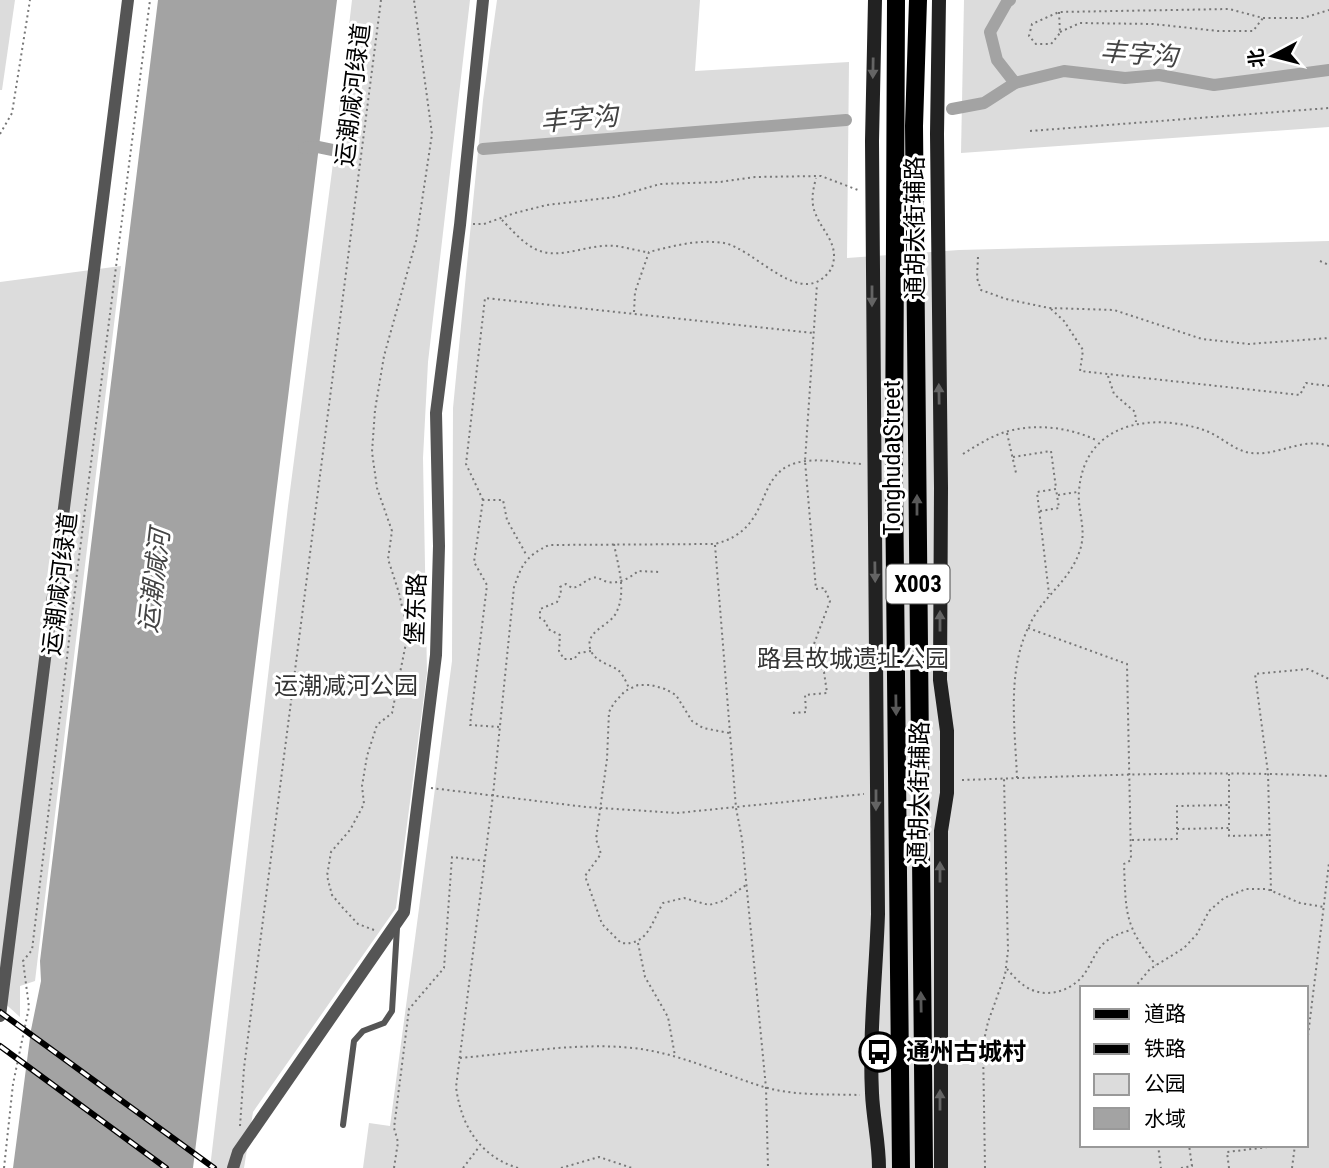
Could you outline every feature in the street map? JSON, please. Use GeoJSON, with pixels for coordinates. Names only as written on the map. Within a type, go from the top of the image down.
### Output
{"type":"FeatureCollection","features":[{"type":"Feature","properties":{"kind":"main road","name":"Tonghuda Street"},"geometry":{"type":"LineString","coordinates":[[896,0],[894,506],[901,1168]]}},
{"type":"Feature","properties":{"kind":"main road","name":"Tonghuda Street"},"geometry":{"type":"LineString","coordinates":[[918,0],[914,126],[924,1168]]}},
{"type":"Feature","properties":{"kind":"street"},"geometry":{"type":"LineString","coordinates":[[0,1016],[128,0]]}},
{"type":"Feature","properties":{"kind":"street","name":"堡东路"},"geometry":{"type":"LineString","coordinates":[[233,1168],[238,1152],[404,912],[436,655],[439,546],[436,413],[460,225],[483,0]]}},
{"type":"Feature","properties":{"kind":"street","name":"通胡大街辅路"},"geometry":{"type":"LineString","coordinates":[[875,0],[872,141],[873,464],[878,914],[877,967],[871,1012],[872,1094],[880,1142],[879,1168]]}},
{"type":"Feature","properties":{"kind":"street","name":"通胡大街辅路"},"geometry":{"type":"LineString","coordinates":[[939,0],[937,147],[940,680],[947,731],[947,781],[941,831],[941,1168]]}},
{"type":"Feature","properties":{"kind":"lane"},"geometry":{"type":"LineString","coordinates":[[343,1125],[354,1041],[363,1031],[384,1023],[392,1011],[397,923]]}},
{"type":"Feature","properties":{"kind":"path"},"geometry":{"type":"LineString","coordinates":[[0,134],[12,113],[30,0]]}},
{"type":"Feature","properties":{"kind":"path","name":"运潮减河绿道"},"geometry":{"type":"LineString","coordinates":[[4,1168],[13,1084],[29,1007],[23,961],[33,950],[78,565],[150,0]]}},
{"type":"Feature","properties":{"kind":"path","name":"运潮减河绿道"},"geometry":{"type":"LineString","coordinates":[[238,1152],[244,1068],[381,0]]}},
{"type":"Feature","properties":{"kind":"path"},"geometry":{"type":"LineString","coordinates":[[388,935],[358,924],[332,895],[327,876],[331,852],[350,830],[364,804],[362,786],[367,756],[377,725],[393,712],[408,634],[400,593],[388,559],[392,531],[377,488],[372,452],[374,410],[383,356],[416,241],[432,134],[414,0]]}},
{"type":"Feature","properties":{"kind":"path"},"geometry":{"type":"LineString","coordinates":[[1263,18],[1253,31],[1218,31],[1153,24],[1080,23],[1059,33],[1051,44],[1036,44],[1029,36],[1032,24],[1059,12],[1229,9],[1263,18],[1303,18],[1329,10]]}},
{"type":"Feature","properties":{"kind":"path"},"geometry":{"type":"LineString","coordinates":[[1059,12],[1059,33]]}},
{"type":"Feature","properties":{"kind":"path"},"geometry":{"type":"LineString","coordinates":[[1030,131],[1329,108]]}},
{"type":"Feature","properties":{"kind":"path"},"geometry":{"type":"LineString","coordinates":[[460,225],[484,224],[547,205],[615,197],[660,184],[720,182],[755,177],[816,177],[862,191]]}},
{"type":"Feature","properties":{"kind":"path"},"geometry":{"type":"LineString","coordinates":[[500,218],[539,251],[559,253],[589,247],[616,246],[649,252],[701,241],[726,243],[745,251],[781,276],[805,286],[817,284],[828,274],[833,264],[831,238],[815,214],[812,194],[816,177]]}},
{"type":"Feature","properties":{"kind":"path"},"geometry":{"type":"LineString","coordinates":[[634,314],[635,292],[649,252]]}},
{"type":"Feature","properties":{"kind":"path"},"geometry":{"type":"LineString","coordinates":[[978,257],[977,278],[981,290],[1006,299],[1049,308],[1114,310],[1202,339],[1249,344],[1329,338]]}},
{"type":"Feature","properties":{"kind":"path"},"geometry":{"type":"LineString","coordinates":[[1320,261],[1329,265]]}},
{"type":"Feature","properties":{"kind":"path"},"geometry":{"type":"LineString","coordinates":[[793,713],[806,712],[804,695],[828,692],[824,672],[816,662],[814,644],[830,601],[824,587],[816,589],[805,461],[817,284]]}},
{"type":"Feature","properties":{"kind":"path"},"geometry":{"type":"LineString","coordinates":[[500,727],[470,725],[487,585],[474,562],[483,500],[466,464],[485,298],[813,333]]}},
{"type":"Feature","properties":{"kind":"path"},"geometry":{"type":"LineString","coordinates":[[1049,308],[1064,321],[1083,350],[1080,371],[1300,395],[1306,383],[1329,386]]}},
{"type":"Feature","properties":{"kind":"path"},"geometry":{"type":"LineString","coordinates":[[1108,374],[1108,382],[1114,394],[1135,412],[1136,423]]}},
{"type":"Feature","properties":{"kind":"path"},"geometry":{"type":"LineString","coordinates":[[1017,778],[1015,673],[1019,647],[1049,595],[1069,574],[1080,553],[1083,522],[1078,492],[1087,458],[1099,442],[1116,430],[1136,423],[1179,424],[1205,430],[1244,452],[1278,451],[1312,442],[1329,446]]}},
{"type":"Feature","properties":{"kind":"path"},"geometry":{"type":"LineString","coordinates":[[963,453],[998,434],[1024,429],[1054,428],[1081,432],[1099,442]]}},
{"type":"Feature","properties":{"kind":"path"},"geometry":{"type":"LineString","coordinates":[[1006,432],[1016,473]]}},
{"type":"Feature","properties":{"kind":"path"},"geometry":{"type":"LineString","coordinates":[[1013,457],[1052,451],[1059,508],[1040,511]]}},
{"type":"Feature","properties":{"kind":"path"},"geometry":{"type":"LineString","coordinates":[[518,1168],[498,1160],[480,1146],[464,1123],[456,1087],[493,795],[514,587],[520,568],[532,553],[549,545],[715,544],[732,540],[745,530],[756,516],[769,484],[777,473],[793,464],[805,461],[873,464]]}},
{"type":"Feature","properties":{"kind":"path"},"geometry":{"type":"LineString","coordinates":[[1049,595],[1037,492],[1056,489]]}},
{"type":"Feature","properties":{"kind":"path"},"geometry":{"type":"LineString","coordinates":[[1057,495],[1078,492]]}},
{"type":"Feature","properties":{"kind":"path"},"geometry":{"type":"LineString","coordinates":[[483,500],[503,500],[507,520],[528,558]]}},
{"type":"Feature","properties":{"kind":"path"},"geometry":{"type":"LineString","coordinates":[[614,544],[620,581],[620,603],[615,616],[595,631],[590,639],[591,651],[599,660],[620,671],[630,689]]}},
{"type":"Feature","properties":{"kind":"path"},"geometry":{"type":"LineString","coordinates":[[715,544],[736,808],[766,1088],[768,1168]]}},
{"type":"Feature","properties":{"kind":"path"},"geometry":{"type":"LineString","coordinates":[[591,651],[579,653],[574,659],[564,659],[559,651],[560,635],[548,629],[546,622],[540,618],[540,609],[557,602],[561,593],[560,587],[566,584],[577,588],[592,578],[608,582],[620,581],[631,578],[638,571],[659,572]]}},
{"type":"Feature","properties":{"kind":"path"},"geometry":{"type":"LineString","coordinates":[[1028,628],[1127,664],[1131,860],[1125,864],[1126,913],[1142,947],[1156,965]]}},
{"type":"Feature","properties":{"kind":"path"},"geometry":{"type":"LineString","coordinates":[[1271,891],[1268,773],[1255,674],[1308,670],[1329,678]]}},
{"type":"Feature","properties":{"kind":"path"},"geometry":{"type":"LineString","coordinates":[[730,733],[703,728],[692,721],[676,695],[651,685],[638,685],[614,703],[609,712],[607,759],[596,839],[601,853],[585,876],[602,924],[621,943],[634,944],[651,926],[663,903],[684,898],[709,905],[723,901],[746,885]]}},
{"type":"Feature","properties":{"kind":"path"},"geometry":{"type":"LineString","coordinates":[[1229,772],[1229,836],[1269,835]]}},
{"type":"Feature","properties":{"kind":"path"},"geometry":{"type":"LineString","coordinates":[[954,780],[1229,772],[1329,776]]}},
{"type":"Feature","properties":{"kind":"path"},"geometry":{"type":"LineString","coordinates":[[985,1168],[983,1045],[1006,969],[1008,951],[1004,779]]}},
{"type":"Feature","properties":{"kind":"path"},"geometry":{"type":"LineString","coordinates":[[420,787],[600,808],[677,813],[865,794]]}},
{"type":"Feature","properties":{"kind":"path"},"geometry":{"type":"LineString","coordinates":[[1131,840],[1177,839],[1177,806],[1229,805]]}},
{"type":"Feature","properties":{"kind":"path"},"geometry":{"type":"LineString","coordinates":[[1177,829],[1229,828]]}},
{"type":"Feature","properties":{"kind":"path"},"geometry":{"type":"LineString","coordinates":[[394,1168],[398,1142],[394,1128],[409,1009],[444,968],[452,857],[485,861]]}},
{"type":"Feature","properties":{"kind":"path"},"geometry":{"type":"LineString","coordinates":[[1308,1036],[1329,863]]}},
{"type":"Feature","properties":{"kind":"path"},"geometry":{"type":"LineString","coordinates":[[1136,986],[1143,975],[1184,948],[1197,934],[1209,911],[1224,898],[1246,889],[1271,891],[1300,903],[1324,908]]}},
{"type":"Feature","properties":{"kind":"path"},"geometry":{"type":"LineString","coordinates":[[1006,969],[1031,990],[1058,992],[1072,986],[1085,974],[1102,945],[1113,936],[1132,929]]}},
{"type":"Feature","properties":{"kind":"path"},"geometry":{"type":"LineString","coordinates":[[638,942],[645,976],[668,1017],[675,1057]]}},
{"type":"Feature","properties":{"kind":"path"},"geometry":{"type":"LineString","coordinates":[[458,1058],[563,1048],[646,1049],[766,1088],[814,1094],[872,1094]]}},
{"type":"Feature","properties":{"kind":"path"},"geometry":{"type":"LineString","coordinates":[[463,1168],[480,1146]]}},
{"type":"Feature","properties":{"kind":"path"},"geometry":{"type":"LineString","coordinates":[[1158,1147],[1161,1168]]}},
{"type":"Feature","properties":{"kind":"path"},"geometry":{"type":"LineString","coordinates":[[1181,1168],[1192,1167],[1189,1147]]}},
{"type":"Feature","properties":{"kind":"path"},"geometry":{"type":"LineString","coordinates":[[1228,1168],[1227,1152],[1268,1147]]}},
{"type":"Feature","properties":{"kind":"path"},"geometry":{"type":"LineString","coordinates":[[1292,1168],[1295,1147]]}},
{"type":"Feature","properties":{"kind":"path"},"geometry":{"type":"LineString","coordinates":[[561,1168],[599,1157],[632,1168]]}},
{"type":"Feature","properties":{"kind":"green space"},"geometry":{"type":"Polygon","coordinates":[[[0,0],[15,0],[2,90],[0,90],[0,0]]]}},
{"type":"Feature","properties":{"kind":"green space","name":"运潮减河公园"},"geometry":{"type":"Polygon","coordinates":[[[352,0],[470,0],[428,362],[423,458],[427,673],[396,908],[253,1112],[244,1168],[210,1168],[288,506],[352,0]]]}},
{"type":"Feature","properties":{"kind":"green space","name":"路县故城遗址公园"},"geometry":{"type":"Polygon","coordinates":[[[497,0],[700,0],[695,71],[849,62],[847,258],[959,250],[1329,241],[1329,1168],[363,1168],[369,1123],[390,1126],[452,661],[453,408],[483,100],[497,0]]]}},
{"type":"Feature","properties":{"kind":"green space"},"geometry":{"type":"Polygon","coordinates":[[[964,0],[1329,0],[1329,127],[961,153],[964,0]]]}},
{"type":"Feature","properties":{"kind":"green space"},"geometry":{"type":"Polygon","coordinates":[[[121,266],[35,981],[20,986],[20,1017],[0,999],[0,282],[121,266]]]}},
{"type":"Feature","properties":{"kind":"water","name":"运潮减河"},"geometry":{"type":"Polygon","coordinates":[[[158,0],[337,0],[193,1168],[13,1168],[31,1030],[41,981],[40,961],[158,0]]]}},
{"type":"Feature","properties":{"kind":"waterway"},"geometry":{"type":"LineString","coordinates":[[1010,0],[990,32],[997,60],[1015,83]]}},
{"type":"Feature","properties":{"kind":"waterway","name":"丰字沟"},"geometry":{"type":"LineString","coordinates":[[952,109],[984,103],[1015,83],[1064,71],[1125,78],[1159,75],[1214,85],[1329,70]]}},
{"type":"Feature","properties":{"kind":"waterway","name":"丰字沟"},"geometry":{"type":"LineString","coordinates":[[483,149],[846,120]]}},
{"type":"Feature","properties":{"kind":"waterway","name":"丰字沟"},"geometry":{"type":"LineString","coordinates":[[304,148],[318,147],[347,153]]}},
{"type":"Feature","properties":{"kind":"railway"},"geometry":{"type":"LineString","coordinates":[[0,1012],[214,1168]]}},
{"type":"Feature","properties":{"kind":"railway"},"geometry":{"type":"LineString","coordinates":[[0,1046],[166,1168]]}},
{"type":"Feature","properties":{"kind":"place","name":"通州古城村"},"geometry":{"type":"Point","coordinates":[879,1052]}}]}
